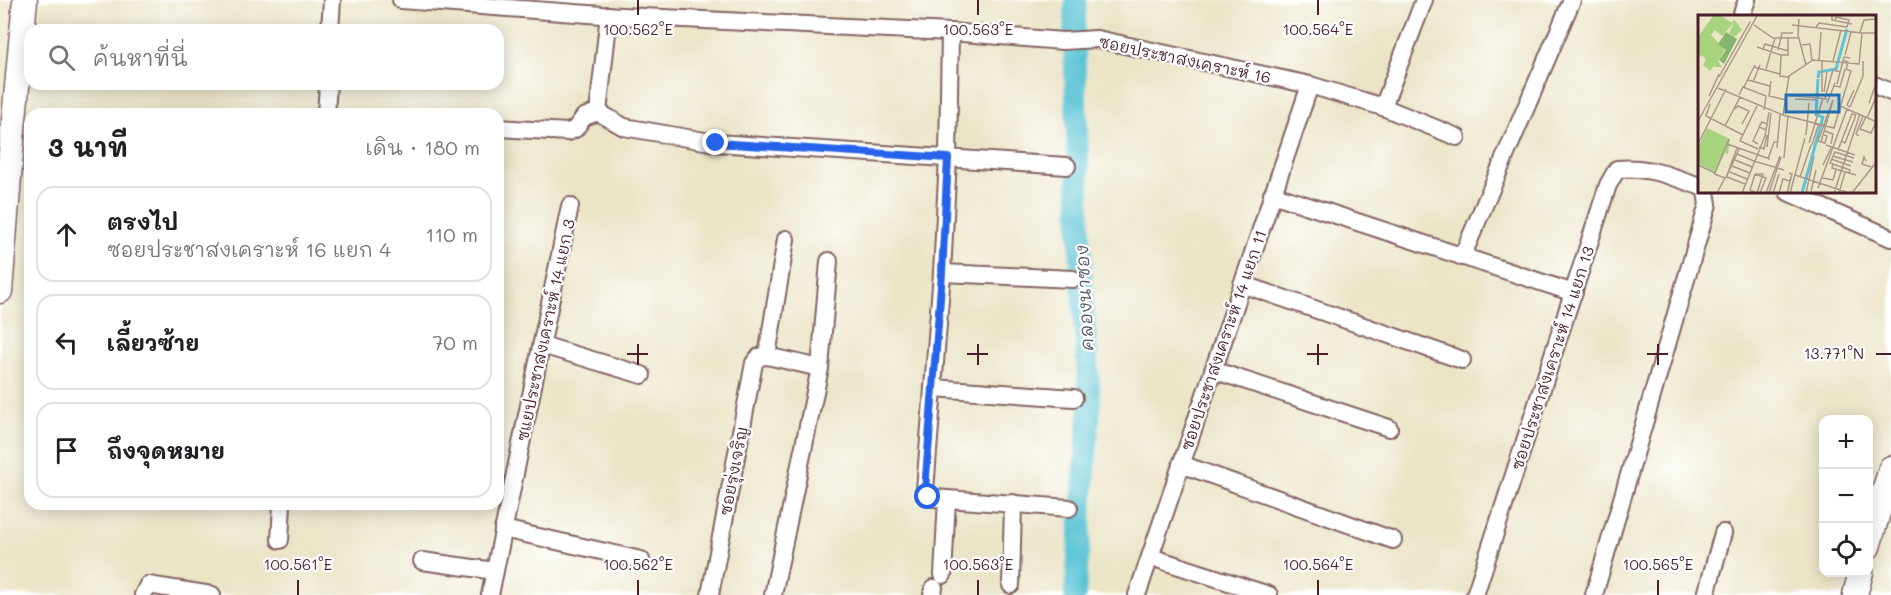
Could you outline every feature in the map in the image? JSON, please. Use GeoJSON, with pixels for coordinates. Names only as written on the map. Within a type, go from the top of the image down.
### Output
{"type":"FeatureCollection","features":[{"type":"Feature","properties":{"kind":"main road"},"geometry":{"type":"LineString","coordinates":[[25,0],[25,24]]}},
{"type":"Feature","properties":{"kind":"main road"},"geometry":{"type":"LineString","coordinates":[[0,291],[5,152],[24,62]]}},
{"type":"Feature","properties":{"kind":"main road"},"geometry":{"type":"LineString","coordinates":[[1873,533],[1891,468]]}},
{"type":"Feature","properties":{"kind":"main road"},"geometry":{"type":"LineString","coordinates":[[1855,595],[1860,577]]}},
{"type":"Feature","properties":{"kind":"street"},"geometry":{"type":"LineString","coordinates":[[330,24],[332,0]]}},
{"type":"Feature","properties":{"kind":"street","name":"ซอยประชาสงเคราะห์ 16"},"geometry":{"type":"LineString","coordinates":[[401,0],[609,15],[950,32],[1063,41],[1097,39],[1310,85],[1383,107],[1457,137]]}},
{"type":"Feature","properties":{"kind":"street"},"geometry":{"type":"LineString","coordinates":[[1383,107],[1424,0]]}},
{"type":"Feature","properties":{"kind":"street"},"geometry":{"type":"LineString","coordinates":[[1462,257],[1572,0]]}},
{"type":"Feature","properties":{"kind":"street"},"geometry":{"type":"LineString","coordinates":[[1741,15],[1747,0]]}},
{"type":"Feature","properties":{"kind":"street"},"geometry":{"type":"LineString","coordinates":[[598,112],[609,15]]}},
{"type":"Feature","properties":{"kind":"street"},"geometry":{"type":"LineString","coordinates":[[950,32],[948,158],[942,273],[925,490],[928,497],[1069,508]]}},
{"type":"Feature","properties":{"kind":"street","name":"ซอยประชาสงเคราะห์ 14 แยก 11"},"geometry":{"type":"LineString","coordinates":[[1137,595],[1310,85]]}},
{"type":"Feature","properties":{"kind":"street"},"geometry":{"type":"LineString","coordinates":[[1876,85],[1891,92]]}},
{"type":"Feature","properties":{"kind":"street"},"geometry":{"type":"LineString","coordinates":[[326,108],[328,90]]}},
{"type":"Feature","properties":{"kind":"street"},"geometry":{"type":"LineString","coordinates":[[504,128],[568,132],[575,129],[584,117],[598,112],[624,127],[716,143],[1067,166]]}},
{"type":"Feature","properties":{"kind":"street","name":"ซอยประชาสงเคราะห์ 14 แยก 13"},"geometry":{"type":"LineString","coordinates":[[1475,595],[1608,185],[1617,169],[1635,167],[1665,174],[1698,186]]}},
{"type":"Feature","properties":{"kind":"street"},"geometry":{"type":"LineString","coordinates":[[1594,595],[1708,204],[1706,194]]}},
{"type":"Feature","properties":{"kind":"street"},"geometry":{"type":"LineString","coordinates":[[1792,194],[1891,238]]}},
{"type":"Feature","properties":{"kind":"street"},"geometry":{"type":"LineString","coordinates":[[1272,195],[1574,293]]}},
{"type":"Feature","properties":{"kind":"street","name":"ซแยประชาสงเคราะห์ 14 แยก 3"},"geometry":{"type":"LineString","coordinates":[[490,595],[570,206]]}},
{"type":"Feature","properties":{"kind":"street","name":"ซอยรุ่งเจริญ"},"geometry":{"type":"LineString","coordinates":[[710,595],[754,363],[759,357],[767,356],[786,239]]}},
{"type":"Feature","properties":{"kind":"street"},"geometry":{"type":"LineString","coordinates":[[774,595],[820,368],[829,261]]}},
{"type":"Feature","properties":{"kind":"street"},"geometry":{"type":"LineString","coordinates":[[942,273],[1073,279]]}},
{"type":"Feature","properties":{"kind":"street"},"geometry":{"type":"LineString","coordinates":[[1242,284],[1462,360]]}},
{"type":"Feature","properties":{"kind":"street"},"geometry":{"type":"LineString","coordinates":[[542,345],[642,375]]}},
{"type":"Feature","properties":{"kind":"street"},"geometry":{"type":"LineString","coordinates":[[767,356],[820,368]]}},
{"type":"Feature","properties":{"kind":"street"},"geometry":{"type":"LineString","coordinates":[[1213,370],[1389,428]]}},
{"type":"Feature","properties":{"kind":"street"},"geometry":{"type":"LineString","coordinates":[[934,388],[1074,398]]}},
{"type":"Feature","properties":{"kind":"street"},"geometry":{"type":"LineString","coordinates":[[1181,464],[1393,540]]}},
{"type":"Feature","properties":{"kind":"street"},"geometry":{"type":"LineString","coordinates":[[936,586],[947,499]]}},
{"type":"Feature","properties":{"kind":"street"},"geometry":{"type":"LineString","coordinates":[[1011,585],[1013,503]]}},
{"type":"Feature","properties":{"kind":"street"},"geometry":{"type":"LineString","coordinates":[[280,540],[282,510]]}},
{"type":"Feature","properties":{"kind":"street"},"geometry":{"type":"LineString","coordinates":[[504,530],[641,560]]}},
{"type":"Feature","properties":{"kind":"street"},"geometry":{"type":"LineString","coordinates":[[1710,594],[1723,532]]}},
{"type":"Feature","properties":{"kind":"street"},"geometry":{"type":"LineString","coordinates":[[1151,556],[1269,595]]}},
{"type":"Feature","properties":{"kind":"street"},"geometry":{"type":"LineString","coordinates":[[422,561],[495,571]]}},
{"type":"Feature","properties":{"kind":"street"},"geometry":{"type":"LineString","coordinates":[[143,595],[148,585],[212,595]]}},
{"type":"Feature","properties":{"kind":"waterway","name":"คลองนาซอง"},"geometry":{"type":"LineString","coordinates":[[1075,595],[1090,405],[1081,269],[1074,32],[1076,0]]}},
{"type":"Feature","properties":{"kind":"route"},"geometry":{"type":"LineString","coordinates":[[716,143],[948,158],[942,273],[925,490],[928,497]]}}]}
